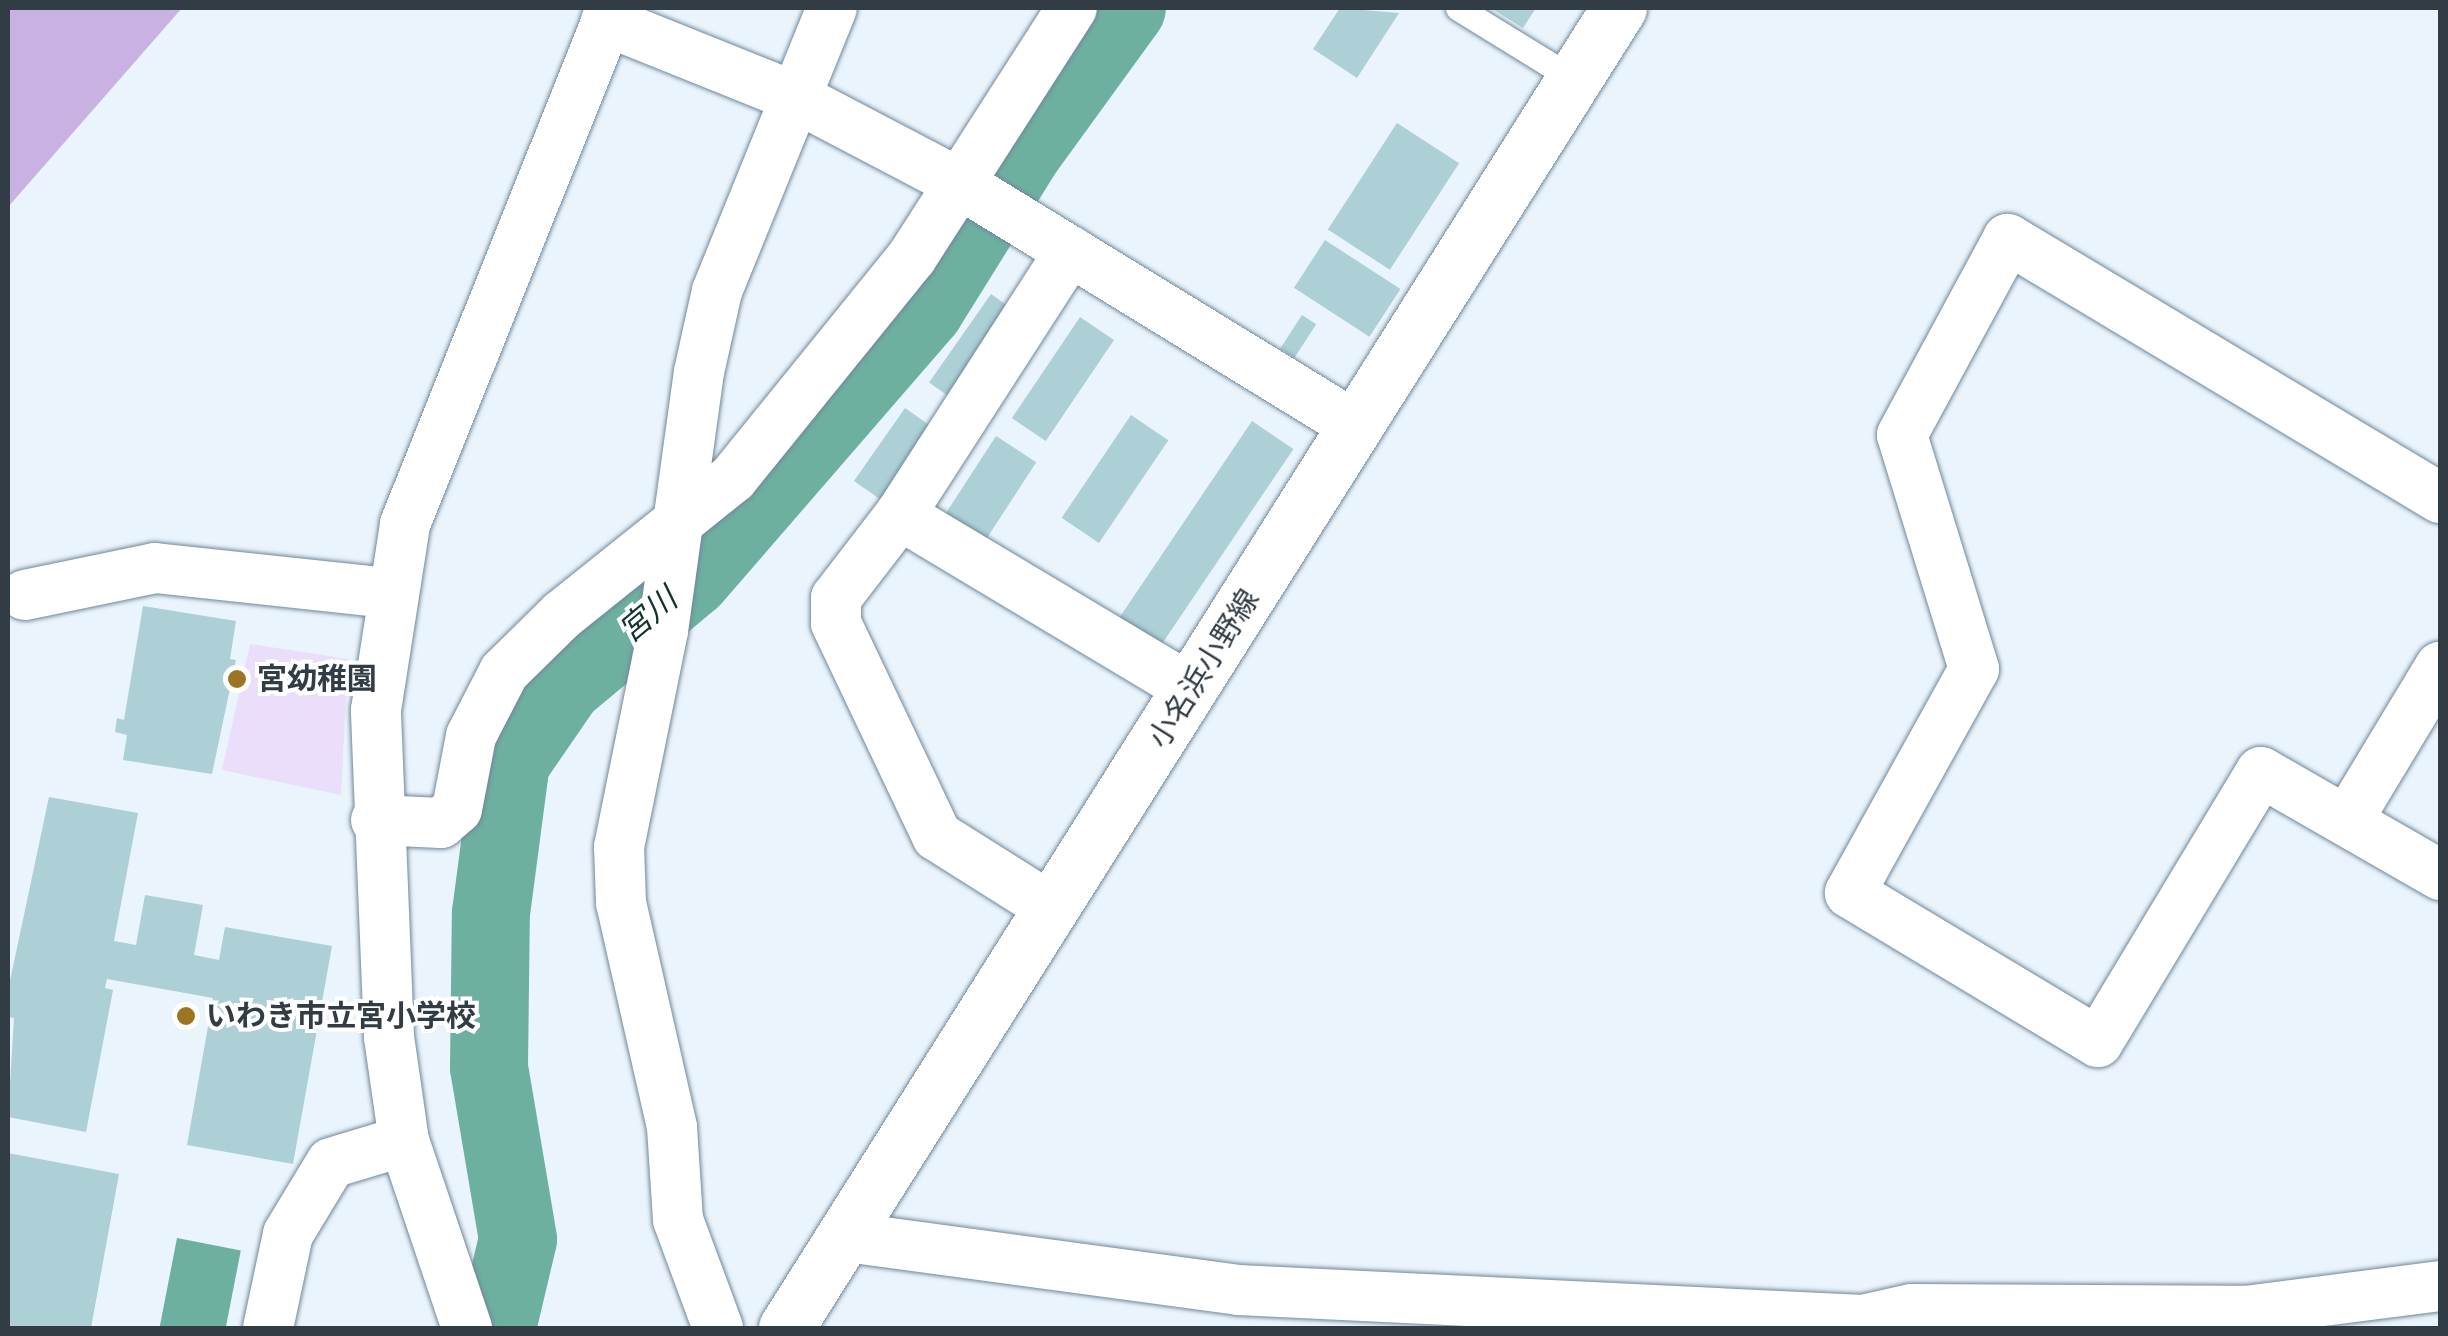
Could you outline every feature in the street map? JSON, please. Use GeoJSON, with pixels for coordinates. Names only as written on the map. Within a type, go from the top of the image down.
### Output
{"type":"FeatureCollection","features":[{"type":"Feature","properties":{"kind":"main road","name":"小名浜小野線"},"geometry":{"type":"LineString","coordinates":[[786,1328],[847,1238],[1619,8]]}},
{"type":"Feature","properties":{"kind":"street"},"geometry":{"type":"LineString","coordinates":[[718,1328],[678,1220],[672,1127],[621,903],[619,847],[663,631],[698,372],[717,291],[832,8]]}},
{"type":"Feature","properties":{"kind":"street"},"geometry":{"type":"LineString","coordinates":[[376,820],[441,823],[457,809],[471,736],[504,672],[562,615],[677,539],[732,478],[912,257],[1072,8]]}},
{"type":"Feature","properties":{"kind":"street"},"geometry":{"type":"LineString","coordinates":[[458,1306],[404,1141],[390,1036],[376,820],[376,710],[390,593],[434,440],[609,14],[795,97],[961,184],[1355,426]]}},
{"type":"Feature","properties":{"kind":"street"},"geometry":{"type":"LineString","coordinates":[[2440,498],[2008,239],[1902,434],[1974,669],[1850,893],[2098,1042],[2261,772],[2440,875]]}},
{"type":"Feature","properties":{"kind":"street"},"geometry":{"type":"LineString","coordinates":[[1053,909],[937,836],[836,622],[836,598],[900,514],[1070,252]]}},
{"type":"Feature","properties":{"kind":"street"},"geometry":{"type":"LineString","coordinates":[[900,514],[1191,689]]}},
{"type":"Feature","properties":{"kind":"street"},"geometry":{"type":"LineString","coordinates":[[26,595],[155,568],[390,593]]}},
{"type":"Feature","properties":{"kind":"street"},"geometry":{"type":"LineString","coordinates":[[2347,820],[2440,667]]}},
{"type":"Feature","properties":{"kind":"street"},"geometry":{"type":"LineString","coordinates":[[268,1328],[288,1234],[331,1162],[404,1141]]}},
{"type":"Feature","properties":{"kind":"street"},"geometry":{"type":"LineString","coordinates":[[847,1238],[1238,1290],[1863,1320],[1912,1310],[2245,1311],[2440,1286]]}},
{"type":"Feature","properties":{"kind":"lane"},"geometry":{"type":"LineString","coordinates":[[1458,8],[1572,78]]}},
{"type":"Feature","properties":{"kind":"shaded area"},"geometry":{"type":"Polygon","coordinates":[[[8,8],[182,8],[8,207],[8,8]]]}},
{"type":"Feature","properties":{"kind":"shaded area"},"geometry":{"type":"Polygon","coordinates":[[[250,644],[348,659],[341,795],[222,770],[250,644]]]}},
{"type":"Feature","properties":{"kind":"shaded area"},"geometry":{"type":"Polygon","coordinates":[[[177,1238],[241,1250],[226,1328],[160,1327],[177,1238]]]}},
{"type":"Feature","properties":{"kind":"building"},"geometry":{"type":"Polygon","coordinates":[[[1340,8],[1399,13],[1357,78],[1313,49],[1340,8]]]}},
{"type":"Feature","properties":{"kind":"building"},"geometry":{"type":"Polygon","coordinates":[[[1491,8],[1536,8],[1523,28],[1491,8]]]}},
{"type":"Feature","properties":{"kind":"building"},"geometry":{"type":"Polygon","coordinates":[[[1397,123],[1459,163],[1390,270],[1328,230],[1397,123]]]}},
{"type":"Feature","properties":{"kind":"building"},"geometry":{"type":"Polygon","coordinates":[[[1325,240],[1400,289],[1369,337],[1294,288],[1325,240]]]}},
{"type":"Feature","properties":{"kind":"building"},"geometry":{"type":"Polygon","coordinates":[[[991,294],[1018,313],[956,401],[929,382],[991,294]]]}},
{"type":"Feature","properties":{"kind":"building"},"geometry":{"type":"Polygon","coordinates":[[[1302,315],[1316,324],[1294,358],[1280,349],[1302,315]]]}},
{"type":"Feature","properties":{"kind":"building"},"geometry":{"type":"Polygon","coordinates":[[[1080,317],[1114,340],[1046,441],[1012,418],[1080,317]]]}},
{"type":"Feature","properties":{"kind":"building"},"geometry":{"type":"Polygon","coordinates":[[[905,408],[938,431],[887,504],[854,481],[905,408]]]}},
{"type":"Feature","properties":{"kind":"building"},"geometry":{"type":"Polygon","coordinates":[[[1131,415],[1168,440],[1099,543],[1062,518],[1131,415]]]}},
{"type":"Feature","properties":{"kind":"building"},"geometry":{"type":"Polygon","coordinates":[[[1252,421],[1293,449],[1161,645],[1119,617],[1252,421]]]}},
{"type":"Feature","properties":{"kind":"building"},"geometry":{"type":"Polygon","coordinates":[[[996,436],[1036,462],[986,539],[946,513],[996,436]]]}},
{"type":"Feature","properties":{"kind":"building"},"geometry":{"type":"Polygon","coordinates":[[[143,606],[236,621],[230,659],[236,660],[212,774],[123,760],[127,735],[115,732],[117,718],[124,720],[143,606]]]}},
{"type":"Feature","properties":{"kind":"building"},"geometry":{"type":"Polygon","coordinates":[[[49,797],[138,813],[114,941],[136,945],[145,895],[203,905],[194,955],[219,960],[225,927],[332,946],[293,1164],[187,1145],[213,998],[107,979],[105,988],[113,990],[86,1132],[8,1117],[14,1018],[8,1017],[8,990],[49,797]]]}},
{"type":"Feature","properties":{"kind":"building"},"geometry":{"type":"Polygon","coordinates":[[[8,1153],[119,1174],[91,1328],[8,1328],[8,1153]]]}},
{"type":"Feature","properties":{"kind":"waterway","name":"宮川"},"geometry":{"type":"LineString","coordinates":[[497,1328],[518,1239],[489,1067],[491,913],[511,762],[564,685],[692,578],[925,309],[1024,150],[1127,8]]}},
{"type":"Feature","properties":{"kind":"place","name":"宮幼稚園"},"geometry":{"type":"Point","coordinates":[237,679]}},
{"type":"Feature","properties":{"kind":"place","name":"いわき市立宮小学校"},"geometry":{"type":"Point","coordinates":[186,1016]}}]}
